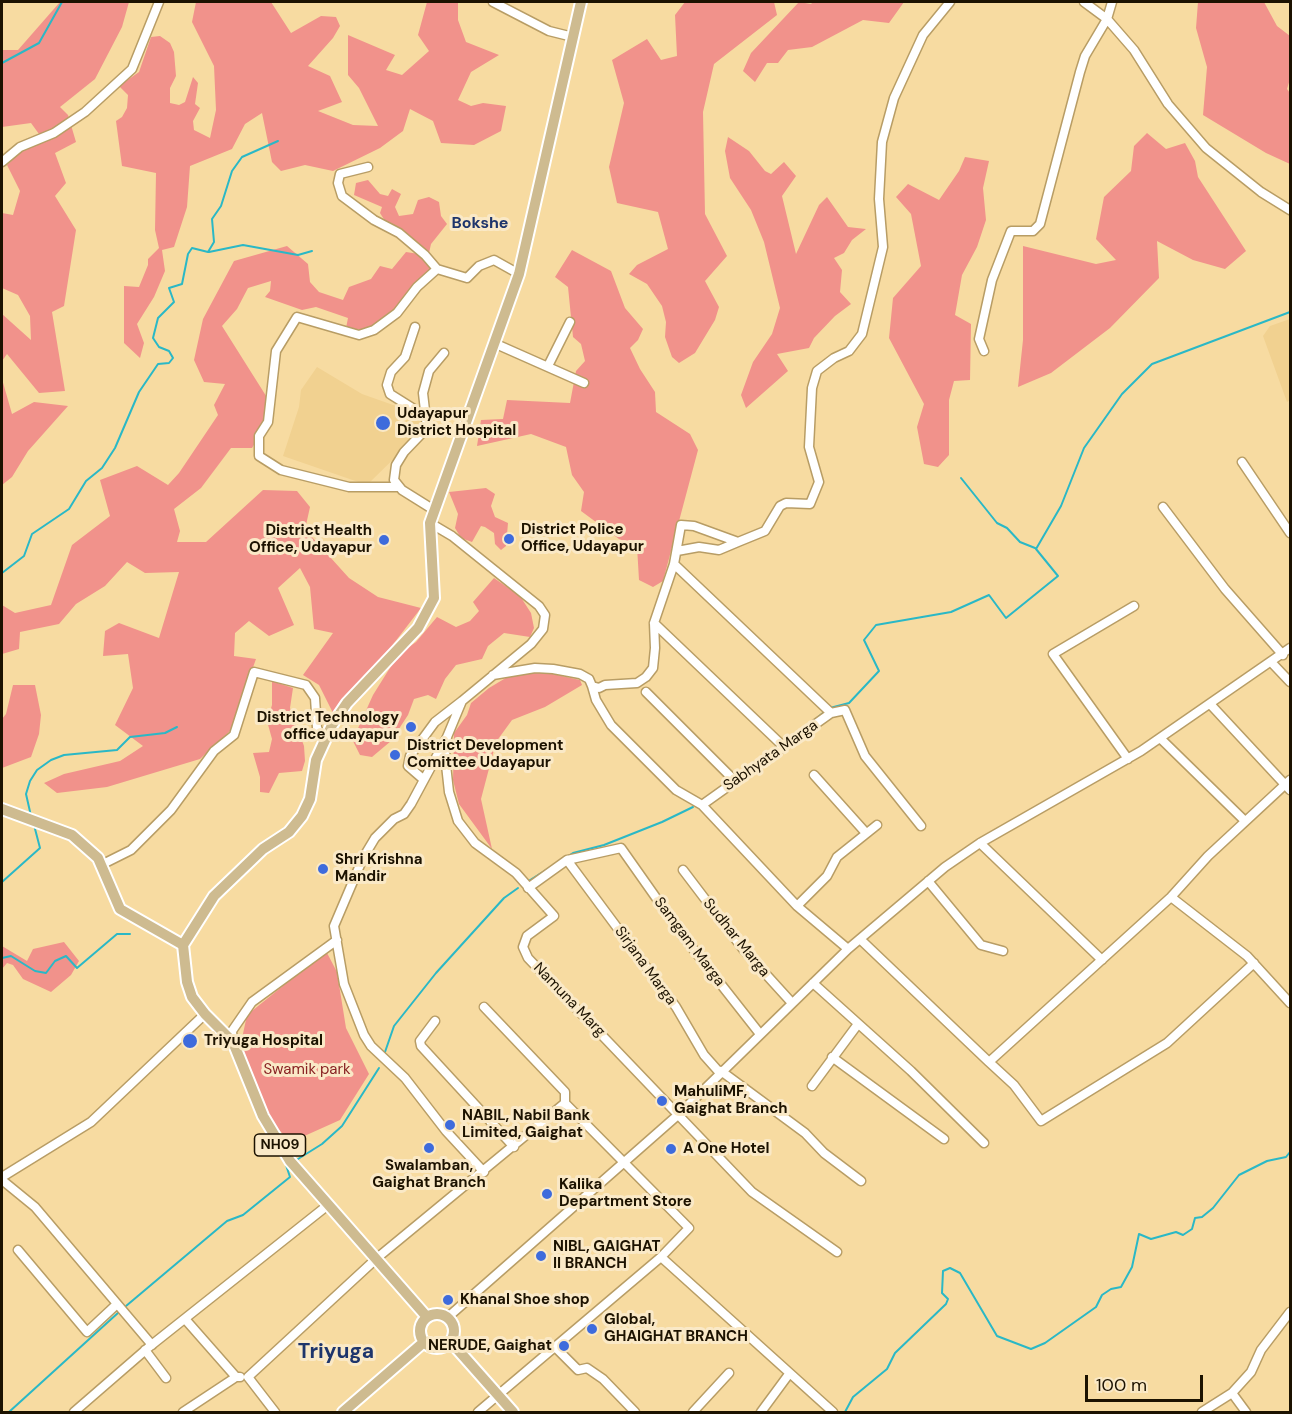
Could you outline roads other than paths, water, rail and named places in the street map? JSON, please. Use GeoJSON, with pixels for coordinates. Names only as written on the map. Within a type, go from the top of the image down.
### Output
{"type":"FeatureCollection","features":[{"type":"Feature","properties":{"kind":"main road"},"geometry":{"type":"LineString","coordinates":[[2,809],[25,820],[72,835],[98,858],[120,909],[183,945],[193,933],[214,896],[262,849],[288,832],[302,816],[310,799],[316,760],[324,741],[347,703],[418,628],[434,598],[430,523],[496,344],[519,274],[581,2]]}},
{"type":"Feature","properties":{"kind":"main road","name":"NH09"},"geometry":{"type":"LineString","coordinates":[[183,945],[187,982],[192,996],[205,1014],[233,1042],[263,1116],[290,1161],[428,1317]]}},
{"type":"Feature","properties":{"kind":"main road"},"geometry":{"type":"LineString","coordinates":[[440,1314],[448,1317],[454,1326],[451,1342],[437,1348],[424,1342],[420,1331],[428,1317],[440,1314]]}},
{"type":"Feature","properties":{"kind":"main road"},"geometry":{"type":"LineString","coordinates":[[343,1413],[424,1342]]}},
{"type":"Feature","properties":{"kind":"main road"},"geometry":{"type":"LineString","coordinates":[[451,1342],[499,1394],[513,1413]]}},
{"type":"Feature","properties":{"kind":"street"},"geometry":{"type":"LineString","coordinates":[[2,162],[20,147],[54,133],[85,112],[132,69],[159,2]]}},
{"type":"Feature","properties":{"kind":"street"},"geometry":{"type":"LineString","coordinates":[[493,2],[549,31],[573,37]]}},
{"type":"Feature","properties":{"kind":"street"},"geometry":{"type":"LineString","coordinates":[[676,551],[699,547],[719,550],[765,531],[780,506],[786,502],[810,504],[819,482],[809,447],[812,388],[817,371],[834,358],[849,351],[862,334],[883,247],[879,199],[882,141],[894,98],[920,43],[950,2]]}},
{"type":"Feature","properties":{"kind":"street"},"geometry":{"type":"LineString","coordinates":[[1084,2],[1107,19],[1134,50],[1168,104],[1206,148],[1261,192],[1290,210]]}},
{"type":"Feature","properties":{"kind":"street"},"geometry":{"type":"LineString","coordinates":[[984,351],[979,339],[992,280],[1011,231],[1033,231],[1040,224],[1085,56],[1107,19],[1112,2]]}},
{"type":"Feature","properties":{"kind":"street"},"geometry":{"type":"LineString","coordinates":[[368,167],[340,174],[338,183],[342,196],[374,220],[399,233],[425,255],[437,269],[467,278],[479,266],[494,260],[519,274]]}},
{"type":"Feature","properties":{"kind":"street"},"geometry":{"type":"LineString","coordinates":[[399,487],[349,487],[281,470],[259,456],[259,436],[268,422],[276,351],[297,317],[359,335],[374,330],[397,313],[417,287],[437,269]]}},
{"type":"Feature","properties":{"kind":"street"},"geometry":{"type":"LineString","coordinates":[[548,366],[570,321]]}},
{"type":"Feature","properties":{"kind":"street"},"geometry":{"type":"LineString","coordinates":[[415,327],[405,357],[391,372],[387,385],[390,394],[425,416]]}},
{"type":"Feature","properties":{"kind":"street"},"geometry":{"type":"LineString","coordinates":[[496,344],[584,383]]}},
{"type":"Feature","properties":{"kind":"street"},"geometry":{"type":"LineString","coordinates":[[434,510],[399,487],[394,480],[396,465],[404,452],[427,428],[423,393],[429,372],[444,353]]}},
{"type":"Feature","properties":{"kind":"street"},"geometry":{"type":"LineString","coordinates":[[1242,462],[1290,533]]}},
{"type":"Feature","properties":{"kind":"street"},"geometry":{"type":"LineString","coordinates":[[1163,507],[1225,589],[1283,655]]}},
{"type":"Feature","properties":{"kind":"street"},"geometry":{"type":"LineString","coordinates":[[423,779],[408,766],[410,756],[435,722],[531,644],[543,629],[545,615],[525,593],[452,536],[430,523]]}},
{"type":"Feature","properties":{"kind":"street"},"geometry":{"type":"LineString","coordinates":[[592,686],[599,688],[605,685],[637,683],[653,668],[654,622],[674,564],[681,525],[694,526],[738,542]]}},
{"type":"Feature","properties":{"kind":"street","name":"Sabhyata Marga"},"geometry":{"type":"LineString","coordinates":[[674,564],[831,713],[702,805]]}},
{"type":"Feature","properties":{"kind":"street"},"geometry":{"type":"LineString","coordinates":[[1128,759],[1053,654],[1134,606]]}},
{"type":"Feature","properties":{"kind":"street"},"geometry":{"type":"LineString","coordinates":[[654,622],[784,747]]}},
{"type":"Feature","properties":{"kind":"street"},"geometry":{"type":"LineString","coordinates":[[448,1317],[679,1114],[848,949],[928,881],[980,843],[1128,759],[1211,705],[1290,648]]}},
{"type":"Feature","properties":{"kind":"street"},"geometry":{"type":"LineString","coordinates":[[1272,663],[1290,682]]}},
{"type":"Feature","properties":{"kind":"street"},"geometry":{"type":"LineString","coordinates":[[493,675],[535,668],[580,674],[589,679],[596,700],[611,725],[676,790],[702,805],[797,906],[848,949]]}},
{"type":"Feature","properties":{"kind":"street"},"geometry":{"type":"LineString","coordinates":[[101,865],[131,850],[171,810],[214,751],[234,735],[254,672],[306,685],[315,698],[317,728],[324,741]]}},
{"type":"Feature","properties":{"kind":"street"},"geometry":{"type":"LineString","coordinates":[[646,692],[735,781]]}},
{"type":"Feature","properties":{"kind":"street"},"geometry":{"type":"LineString","coordinates":[[462,701],[447,737],[404,814],[394,819],[375,838],[363,858],[334,926],[344,984],[371,1046],[405,1078],[446,1131],[484,1172]]}},
{"type":"Feature","properties":{"kind":"street"},"geometry":{"type":"LineString","coordinates":[[989,1062],[1171,897],[1245,820],[1289,784],[1211,705]]}},
{"type":"Feature","properties":{"kind":"street"},"geometry":{"type":"LineString","coordinates":[[831,713],[845,710],[865,756],[921,826]]}},
{"type":"Feature","properties":{"kind":"street","name":"Namuna Marg"},"geometry":{"type":"LineString","coordinates":[[447,737],[446,756],[450,792],[458,820],[475,843],[516,873],[554,916],[527,936],[523,947],[528,958],[679,1114]]}},
{"type":"Feature","properties":{"kind":"street"},"geometry":{"type":"LineString","coordinates":[[1160,738],[1245,820]]}},
{"type":"Feature","properties":{"kind":"street"},"geometry":{"type":"LineString","coordinates":[[814,775],[866,833]]}},
{"type":"Feature","properties":{"kind":"street"},"geometry":{"type":"LineString","coordinates":[[797,906],[827,876],[837,857],[877,825]]}},
{"type":"Feature","properties":{"kind":"street"},"geometry":{"type":"LineString","coordinates":[[980,843],[1102,960]]}},
{"type":"Feature","properties":{"kind":"street","name":"Samgam Marga"},"geometry":{"type":"LineString","coordinates":[[567,860],[621,848],[682,936],[760,1034]]}},
{"type":"Feature","properties":{"kind":"street"},"geometry":{"type":"LineString","coordinates":[[528,888],[567,860]]}},
{"type":"Feature","properties":{"kind":"street","name":"Sirjana Marga"},"geometry":{"type":"LineString","coordinates":[[567,860],[676,1007],[704,1056],[720,1072],[805,1133],[824,1153],[861,1181]]}},
{"type":"Feature","properties":{"kind":"street","name":"Sudhar Marga"},"geometry":{"type":"LineString","coordinates":[[683,870],[743,949],[792,1003]]}},
{"type":"Feature","properties":{"kind":"street"},"geometry":{"type":"LineString","coordinates":[[928,881],[981,945],[1003,951]]}},
{"type":"Feature","properties":{"kind":"street"},"geometry":{"type":"LineString","coordinates":[[1171,897],[1231,942],[1254,963],[1290,1003]]}},
{"type":"Feature","properties":{"kind":"street"},"geometry":{"type":"LineString","coordinates":[[233,1042],[232,1031],[252,1002],[337,940]]}},
{"type":"Feature","properties":{"kind":"street"},"geometry":{"type":"LineString","coordinates":[[861,940],[1014,1085],[1041,1121],[1167,1043],[1254,963]]}},
{"type":"Feature","properties":{"kind":"street"},"geometry":{"type":"LineString","coordinates":[[813,983],[911,1071],[984,1143]]}},
{"type":"Feature","properties":{"kind":"street"},"geometry":{"type":"LineString","coordinates":[[478,1413],[661,1257],[689,1228],[565,1103],[565,1092],[484,1007]]}},
{"type":"Feature","properties":{"kind":"street"},"geometry":{"type":"LineString","coordinates":[[166,1378],[148,1347],[117,1304],[35,1207],[2,1179],[91,1122],[205,1014]]}},
{"type":"Feature","properties":{"kind":"street"},"geometry":{"type":"LineString","coordinates":[[435,1021],[420,1041],[421,1046],[514,1147]]}},
{"type":"Feature","properties":{"kind":"street"},"geometry":{"type":"LineString","coordinates":[[812,1086],[858,1024]]}},
{"type":"Feature","properties":{"kind":"street"},"geometry":{"type":"LineString","coordinates":[[832,1057],[944,1139]]}},
{"type":"Feature","properties":{"kind":"street"},"geometry":{"type":"LineString","coordinates":[[183,1413],[236,1377],[248,1377],[377,1258],[565,1103]]}},
{"type":"Feature","properties":{"kind":"street"},"geometry":{"type":"LineString","coordinates":[[679,1114],[752,1192],[837,1252]]}},
{"type":"Feature","properties":{"kind":"street"},"geometry":{"type":"LineString","coordinates":[[74,1413],[148,1347],[328,1205]]}},
{"type":"Feature","properties":{"kind":"street"},"geometry":{"type":"LineString","coordinates":[[18,1250],[87,1332],[117,1304]]}},
{"type":"Feature","properties":{"kind":"street"},"geometry":{"type":"LineString","coordinates":[[661,1257],[833,1413]]}},
{"type":"Feature","properties":{"kind":"street"},"geometry":{"type":"LineString","coordinates":[[1202,1413],[1232,1393],[1251,1372],[1261,1350],[1290,1312]]}},
{"type":"Feature","properties":{"kind":"street"},"geometry":{"type":"LineString","coordinates":[[185,1319],[236,1377]]}},
{"type":"Feature","properties":{"kind":"street"},"geometry":{"type":"LineString","coordinates":[[556,1348],[578,1370],[587,1368],[603,1380],[635,1413]]}},
{"type":"Feature","properties":{"kind":"street"},"geometry":{"type":"LineString","coordinates":[[693,1413],[729,1373]]}},
{"type":"Feature","properties":{"kind":"street"},"geometry":{"type":"LineString","coordinates":[[761,1413],[789,1374]]}},
{"type":"Feature","properties":{"kind":"street"},"geometry":{"type":"LineString","coordinates":[[248,1377],[275,1413]]}},
{"type":"Feature","properties":{"kind":"street"},"geometry":{"type":"LineString","coordinates":[[1232,1393],[1246,1413]]}},
{"type":"Feature","properties":{"kind":"waterway"},"geometry":{"type":"LineString","coordinates":[[2,63],[39,43],[62,2]]}},
{"type":"Feature","properties":{"kind":"waterway"},"geometry":{"type":"LineString","coordinates":[[2,573],[24,556],[32,534],[69,509],[86,481],[102,468],[115,448],[139,392],[158,364],[169,363],[173,358],[169,351],[159,347],[153,338],[158,318],[174,302],[169,288],[182,284],[188,254],[192,248],[208,252],[214,242],[212,219],[221,206],[232,171],[242,157],[278,141]]}},
{"type":"Feature","properties":{"kind":"waterway"},"geometry":{"type":"LineString","coordinates":[[209,252],[243,245],[298,255],[312,251]]}},
{"type":"Feature","properties":{"kind":"waterway"},"geometry":{"type":"LineString","coordinates":[[830,708],[849,703],[879,671],[864,640],[876,625],[951,612],[989,595],[1006,618],[1058,576],[1036,549],[1061,506],[1084,448],[1122,394],[1152,364],[1290,312]]}},
{"type":"Feature","properties":{"kind":"waterway"},"geometry":{"type":"LineString","coordinates":[[961,478],[997,523],[1007,528],[1020,542],[1035,548]]}},
{"type":"Feature","properties":{"kind":"waterway"},"geometry":{"type":"LineString","coordinates":[[811,723],[823,713]]}},
{"type":"Feature","properties":{"kind":"waterway"},"geometry":{"type":"LineString","coordinates":[[31,816],[26,794],[30,781],[37,770],[51,760],[64,755],[117,750],[130,737],[165,733],[177,727]]}},
{"type":"Feature","properties":{"kind":"waterway"},"geometry":{"type":"LineString","coordinates":[[527,882],[573,853],[604,845],[693,807]]}},
{"type":"Feature","properties":{"kind":"waterway"},"geometry":{"type":"LineString","coordinates":[[2,882],[40,848],[34,825]]}},
{"type":"Feature","properties":{"kind":"waterway"},"geometry":{"type":"LineString","coordinates":[[385,1052],[394,1026],[436,973],[504,898],[518,888]]}},
{"type":"Feature","properties":{"kind":"waterway"},"geometry":{"type":"LineString","coordinates":[[2,958],[11,956],[35,971],[46,973],[55,961],[66,956],[77,968],[117,934],[130,934]]}},
{"type":"Feature","properties":{"kind":"waterway"},"geometry":{"type":"LineString","coordinates":[[298,1159],[322,1144],[342,1126],[379,1068]]}},
{"type":"Feature","properties":{"kind":"waterway"},"geometry":{"type":"LineString","coordinates":[[845,1412],[853,1397],[887,1369],[895,1353],[946,1304],[948,1299],[942,1293],[943,1271],[950,1268],[960,1273],[997,1336],[1031,1349],[1045,1343],[1096,1307],[1102,1295],[1111,1289],[1121,1287],[1132,1267],[1139,1234],[1151,1239],[1176,1232],[1183,1235],[1192,1229],[1195,1218],[1202,1217],[1213,1208],[1239,1175],[1267,1161],[1286,1157],[1290,1152]]}},
{"type":"Feature","properties":{"kind":"waterway"},"geometry":{"type":"LineString","coordinates":[[126,1306],[227,1221],[243,1215],[290,1177],[286,1165]]}},
{"type":"Feature","properties":{"kind":"waterway"},"geometry":{"type":"LineString","coordinates":[[9,1412],[119,1312]]}},
{"type":"Feature","properties":{"kind":"place","name":"Udayapur District Hospital"},"geometry":{"type":"Point","coordinates":[383,423]}},
{"type":"Feature","properties":{"kind":"place","name":"District Police Office, Udayapur"},"geometry":{"type":"Point","coordinates":[509,539]}},
{"type":"Feature","properties":{"kind":"place","name":"District Health Office, Udayapur"},"geometry":{"type":"Point","coordinates":[384,540]}},
{"type":"Feature","properties":{"kind":"place","name":"District Technology office udayapur"},"geometry":{"type":"Point","coordinates":[411,727]}},
{"type":"Feature","properties":{"kind":"place","name":"District Development Comittee Udayapur"},"geometry":{"type":"Point","coordinates":[395,755]}},
{"type":"Feature","properties":{"kind":"place","name":"Shri Krishna Mandir"},"geometry":{"type":"Point","coordinates":[323,869]}},
{"type":"Feature","properties":{"kind":"place","name":"Triyuga Hospital"},"geometry":{"type":"Point","coordinates":[190,1041]}},
{"type":"Feature","properties":{"kind":"place","name":"MahuliMF, Gaighat Branch"},"geometry":{"type":"Point","coordinates":[662,1101]}},
{"type":"Feature","properties":{"kind":"place","name":"NABIL, Nabil Bank Limited, Gaighat"},"geometry":{"type":"Point","coordinates":[450,1125]}},
{"type":"Feature","properties":{"kind":"place","name":"Swalamban, Gaighat Branch"},"geometry":{"type":"Point","coordinates":[429,1148]}},
{"type":"Feature","properties":{"kind":"place","name":"A One Hotel"},"geometry":{"type":"Point","coordinates":[671,1149]}},
{"type":"Feature","properties":{"kind":"place","name":"Kalika Department Store"},"geometry":{"type":"Point","coordinates":[547,1194]}},
{"type":"Feature","properties":{"kind":"place","name":"NIBL, GAIGHAT II BRANCH"},"geometry":{"type":"Point","coordinates":[541,1256]}},
{"type":"Feature","properties":{"kind":"place","name":"Khanal Shoe shop"},"geometry":{"type":"Point","coordinates":[448,1300]}},
{"type":"Feature","properties":{"kind":"place","name":"Global, GHAIGHAT BRANCH"},"geometry":{"type":"Point","coordinates":[592,1329]}},
{"type":"Feature","properties":{"kind":"place","name":"NERUDE, Gaighat"},"geometry":{"type":"Point","coordinates":[564,1346]}},
{"type":"Feature","properties":{"kind":"district","name":"Bokshe"},"geometry":{"type":"Point","coordinates":[480,224]}},
{"type":"Feature","properties":{"kind":"district","name":"Triyuga"},"geometry":{"type":"Point","coordinates":[336,1352]}},
{"type":"Feature","properties":{"kind":"park label","name":"Swamik park"},"geometry":{"type":"Point","coordinates":[307,1070]}}]}
